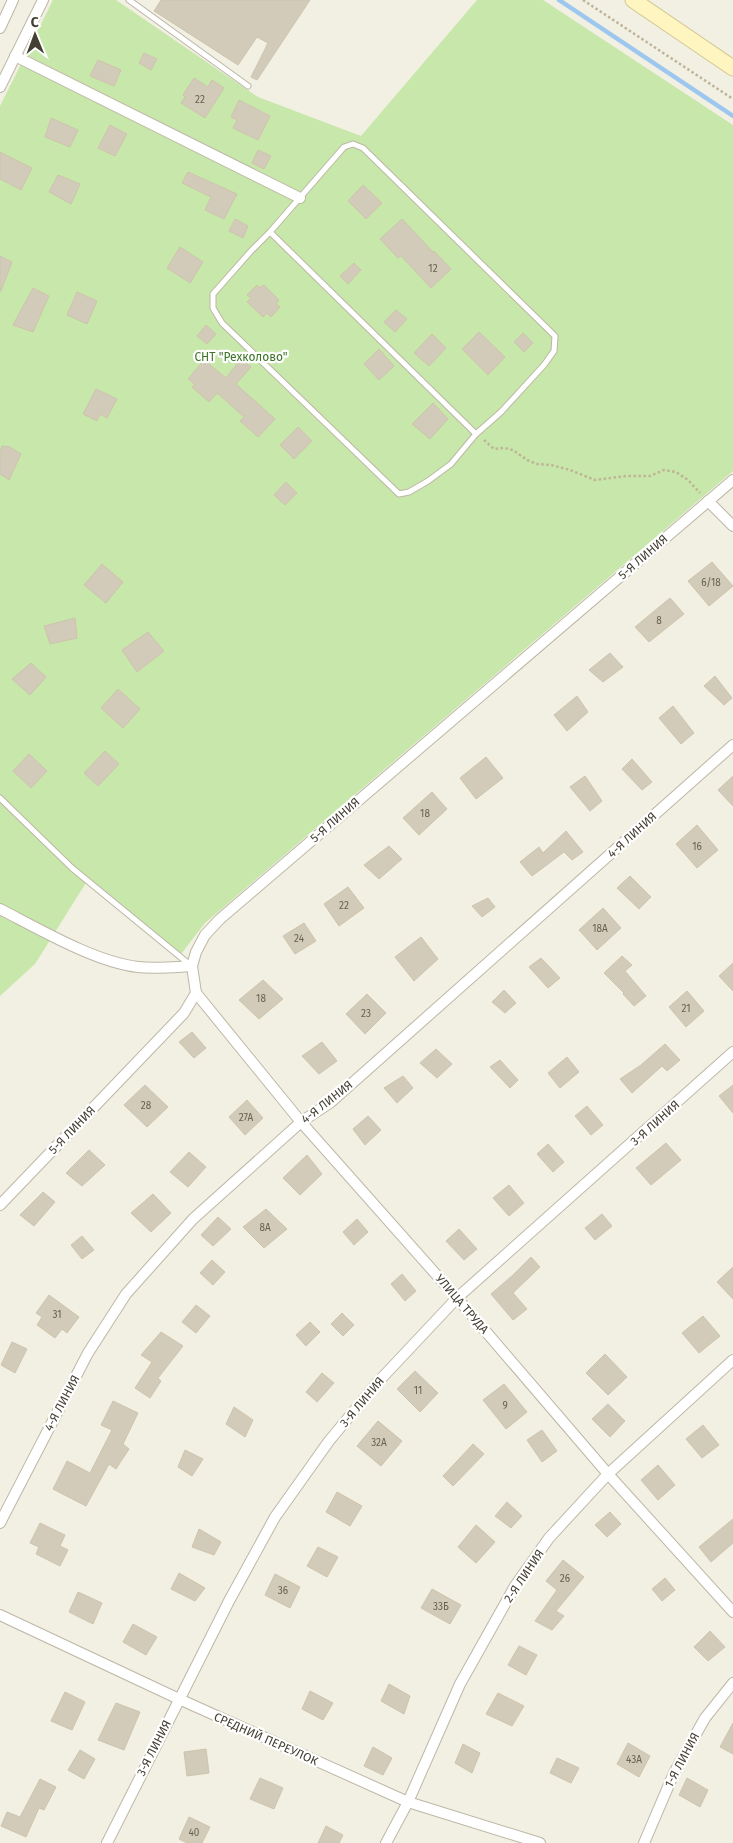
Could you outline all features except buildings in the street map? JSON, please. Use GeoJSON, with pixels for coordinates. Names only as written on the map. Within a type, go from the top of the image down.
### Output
{"type":"FeatureCollection","features":[{"type":"Feature","properties":{"kind":"main road"},"geometry":{"type":"LineString","coordinates":[[633,0],[733,68]]}},
{"type":"Feature","properties":{"kind":"street"},"geometry":{"type":"LineString","coordinates":[[0,28],[13,0]]}},
{"type":"Feature","properties":{"kind":"street"},"geometry":{"type":"LineString","coordinates":[[0,87],[43,0]]}},
{"type":"Feature","properties":{"kind":"street"},"geometry":{"type":"LineString","coordinates":[[16,56],[300,198]]}},
{"type":"Feature","properties":{"kind":"street","name":"5-Я ЛИНИЯ"},"geometry":{"type":"LineString","coordinates":[[0,1205],[184,1013],[196,992],[192,966],[196,952],[205,935],[220,919],[733,480]]}},
{"type":"Feature","properties":{"kind":"street"},"geometry":{"type":"LineString","coordinates":[[708,502],[733,526]]}},
{"type":"Feature","properties":{"kind":"street","name":"4-Я ЛИНИЯ"},"geometry":{"type":"LineString","coordinates":[[0,1523],[88,1353],[126,1294],[193,1219],[301,1122],[339,1095],[733,745]]}},
{"type":"Feature","properties":{"kind":"street"},"geometry":{"type":"LineString","coordinates":[[0,909],[46,933],[108,960],[138,967],[192,966]]}},
{"type":"Feature","properties":{"kind":"street","name":"УЛИЦА ТРУДА"},"geometry":{"type":"LineString","coordinates":[[196,992],[301,1122],[457,1298],[608,1474],[733,1612]]}},
{"type":"Feature","properties":{"kind":"street","name":"3-Я ЛИНИЯ"},"geometry":{"type":"LineString","coordinates":[[107,1843],[229,1601],[281,1509],[329,1441],[378,1382],[457,1298],[733,1052]]}},
{"type":"Feature","properties":{"kind":"street","name":"2-Я ЛИНИЯ"},"geometry":{"type":"LineString","coordinates":[[386,1843],[408,1802],[460,1684],[514,1586],[549,1538],[608,1474],[733,1360]]}},
{"type":"Feature","properties":{"kind":"street","name":"СРЕДНИЙ ПЕРЕУЛОК"},"geometry":{"type":"LineString","coordinates":[[0,1615],[179,1699],[408,1802],[540,1843]]}},
{"type":"Feature","properties":{"kind":"street","name":"1-Я ЛИНИЯ"},"geometry":{"type":"LineString","coordinates":[[644,1843],[674,1773],[705,1718],[733,1683]]}},
{"type":"Feature","properties":{"kind":"lane"},"geometry":{"type":"LineString","coordinates":[[129,0],[248,86]]}},
{"type":"Feature","properties":{"kind":"lane"},"geometry":{"type":"LineString","coordinates":[[354,144],[363,148],[555,336],[554,351],[544,365],[501,412],[476,434],[451,464],[409,492],[399,494],[229,330],[212,308],[213,294],[300,198],[344,147],[354,144]]}},
{"type":"Feature","properties":{"kind":"lane"},"geometry":{"type":"LineString","coordinates":[[270,232],[476,434]]}},
{"type":"Feature","properties":{"kind":"lane"},"geometry":{"type":"LineString","coordinates":[[0,798],[72,868],[192,966]]}},
{"type":"Feature","properties":{"kind":"path"},"geometry":{"type":"LineString","coordinates":[[583,0],[733,99]]}},
{"type":"Feature","properties":{"kind":"path"},"geometry":{"type":"LineString","coordinates":[[476,434],[494,449],[504,448],[513,450],[527,460],[570,470],[595,480],[626,476],[650,476],[664,470],[676,472],[688,480],[708,502]]}},
{"type":"Feature","properties":{"kind":"green space","name":"СНТ \"Рехколово\""},"geometry":{"type":"Polygon","coordinates":[[[53,0],[116,0],[258,97],[361,136],[477,0],[543,0],[733,125],[733,471],[205,923],[177,959],[89,878],[35,964],[0,996],[0,106],[53,0]]]}},
{"type":"Feature","properties":{"kind":"waterway"},"geometry":{"type":"LineString","coordinates":[[559,0],[733,116]]}}]}
